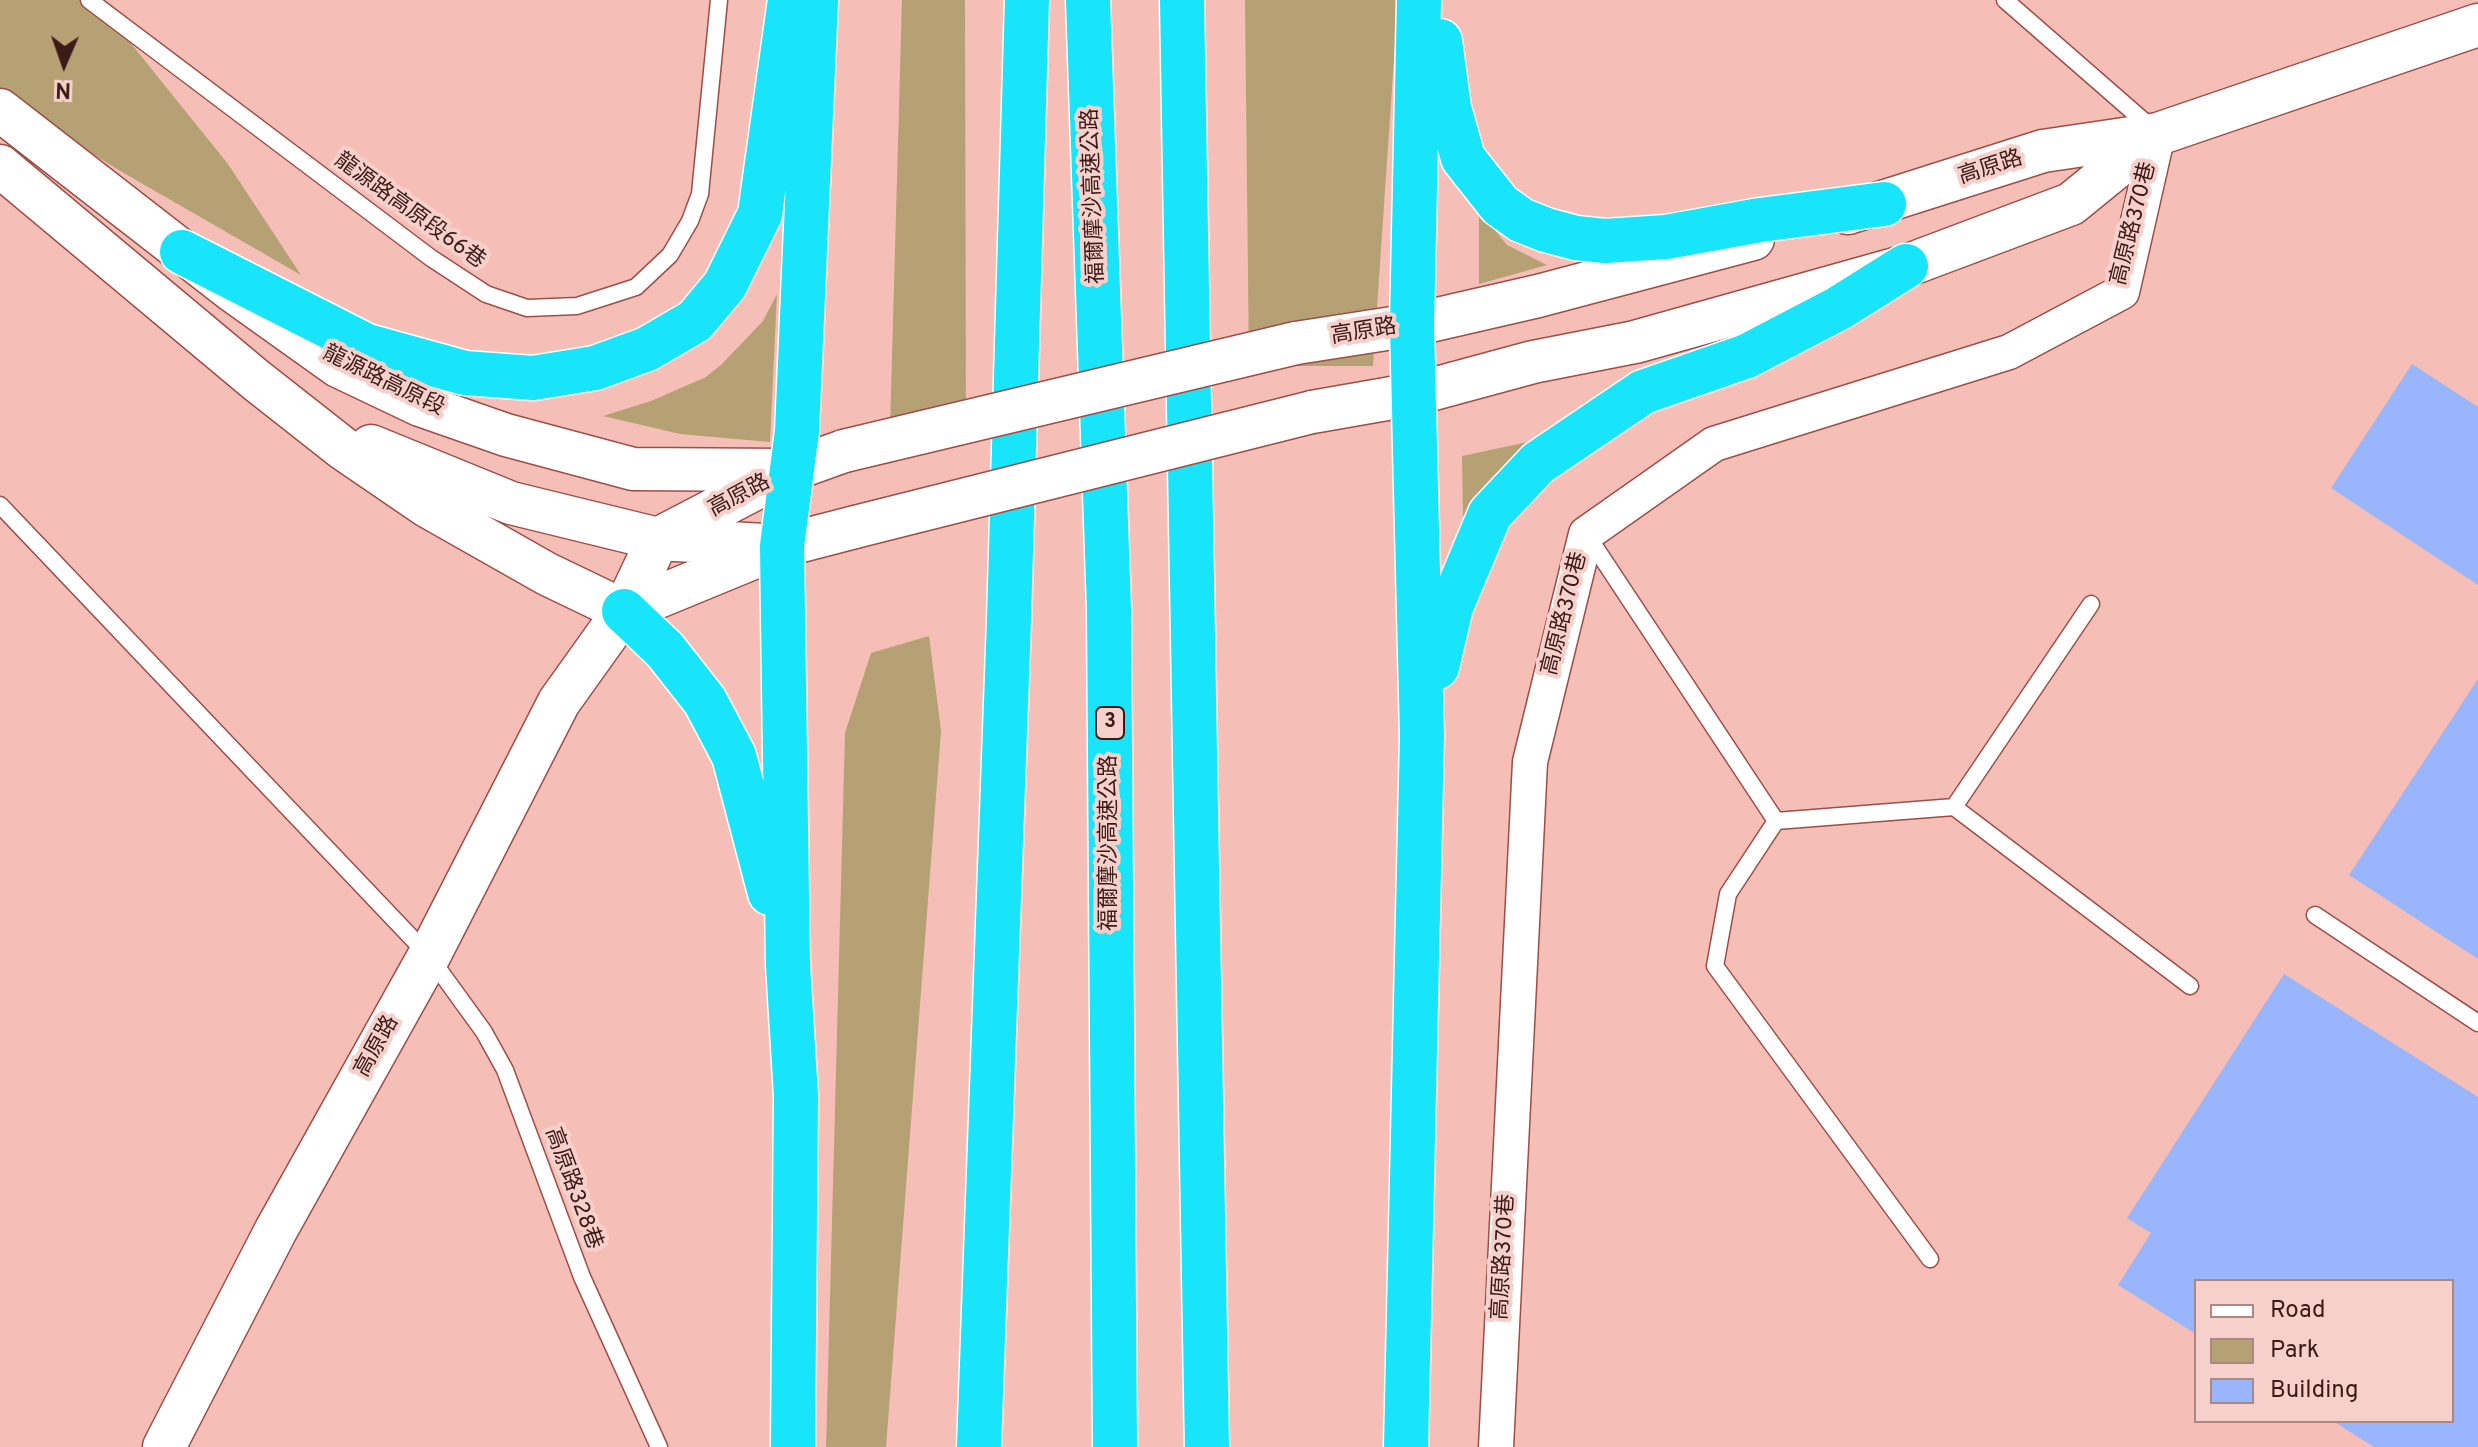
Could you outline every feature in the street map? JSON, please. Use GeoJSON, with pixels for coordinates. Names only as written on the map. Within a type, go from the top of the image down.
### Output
{"type":"FeatureCollection","features":[{"type":"Feature","properties":{"kind":"highway"},"geometry":{"type":"LineString","coordinates":[[182,252],[367,346],[465,373],[533,378],[595,368],[647,349],[695,321],[725,285],[760,214],[790,0]]}},
{"type":"Feature","properties":{"kind":"highway"},"geometry":{"type":"LineString","coordinates":[[793,1447],[796,1096],[788,965],[782,546],[797,431],[816,0]]}},
{"type":"Feature","properties":{"kind":"highway"},"geometry":{"type":"LineString","coordinates":[[979,1447],[1009,620],[1027,0]]}},
{"type":"Feature","properties":{"kind":"highway","name":"福爾摩沙高速公路"},"geometry":{"type":"LineString","coordinates":[[1088,0],[1109,609],[1115,1447]]}},
{"type":"Feature","properties":{"kind":"highway"},"geometry":{"type":"LineString","coordinates":[[1182,0],[1207,1447]]}},
{"type":"Feature","properties":{"kind":"highway"},"geometry":{"type":"LineString","coordinates":[[1406,1447],[1422,736],[1412,325],[1419,0]]}},
{"type":"Feature","properties":{"kind":"highway"},"geometry":{"type":"LineString","coordinates":[[1437,0],[1449,108],[1463,158],[1500,205],[1521,220],[1576,238],[1605,241],[1666,237],[1760,220],[1884,204]]}},
{"type":"Feature","properties":{"kind":"highway"},"geometry":{"type":"LineString","coordinates":[[1422,736],[1451,607],[1484,527],[1490,514],[1538,463],[1643,392],[1747,356],[1839,308],[1906,266]]}},
{"type":"Feature","properties":{"kind":"highway"},"geometry":{"type":"LineString","coordinates":[[624,611],[665,650],[705,701],[734,756],[788,965]]}},
{"type":"Feature","properties":{"kind":"street","name":"高原路"},"geometry":{"type":"LineString","coordinates":[[164,1447],[276,1230],[429,956],[559,702],[624,611],[658,539],[791,470],[844,451],[1296,343],[1412,325],[1538,296],[1884,204],[2043,151],[2158,134],[2478,25]]}},
{"type":"Feature","properties":{"kind":"street","name":"龍源路高原段"},"geometry":{"type":"LineString","coordinates":[[0,110],[182,252],[338,366],[435,410],[506,435],[633,469],[791,470]]}},
{"type":"Feature","properties":{"kind":"street","name":"高原路"},"geometry":{"type":"LineString","coordinates":[[624,611],[782,546],[1312,412],[1415,394],[1533,362],[1635,342],[1906,266],[2071,204],[2158,134]]}},
{"type":"Feature","properties":{"kind":"street","name":"高原路370巷"},"geometry":{"type":"LineString","coordinates":[[1496,1447],[1530,762],[1586,534],[1714,444],[2009,352],[2122,292],[2158,134]]}},
{"type":"Feature","properties":{"kind":"street"},"geometry":{"type":"LineString","coordinates":[[0,166],[345,450],[427,506],[547,574],[624,611]]}},
{"type":"Feature","properties":{"kind":"street"},"geometry":{"type":"LineString","coordinates":[[272,392],[357,440],[511,503],[658,539],[782,546]]}},
{"type":"Feature","properties":{"kind":"lane","name":"龍源路高原段66巷"},"geometry":{"type":"LineString","coordinates":[[89,0],[431,258],[486,294],[527,308],[577,306],[636,287],[670,255],[690,221],[700,194],[719,0]]}},
{"type":"Feature","properties":{"kind":"lane"},"geometry":{"type":"LineString","coordinates":[[2005,0],[2158,134]]}},
{"type":"Feature","properties":{"kind":"lane","name":"高原路328巷"},"geometry":{"type":"LineString","coordinates":[[0,505],[429,956],[484,1032],[505,1070],[582,1277],[659,1447]]}},
{"type":"Feature","properties":{"kind":"lane"},"geometry":{"type":"LineString","coordinates":[[1586,534],[1776,821]]}},
{"type":"Feature","properties":{"kind":"lane"},"geometry":{"type":"LineString","coordinates":[[1954,807],[2091,604]]}},
{"type":"Feature","properties":{"kind":"lane"},"geometry":{"type":"LineString","coordinates":[[1776,821],[1954,807],[2190,986]]}},
{"type":"Feature","properties":{"kind":"lane"},"geometry":{"type":"LineString","coordinates":[[1776,821],[1728,894],[1715,966],[1930,1259]]}},
{"type":"Feature","properties":{"kind":"lane"},"geometry":{"type":"LineString","coordinates":[[2315,915],[2478,1023]]}},
{"type":"Feature","properties":{"kind":"green space"},"geometry":{"type":"Polygon","coordinates":[[[0,0],[96,0],[228,164],[301,275],[122,172],[0,97],[0,0]]]}},
{"type":"Feature","properties":{"kind":"green space"},"geometry":{"type":"Polygon","coordinates":[[[902,0],[965,0],[966,428],[889,464],[902,0]]]}},
{"type":"Feature","properties":{"kind":"green space"},"geometry":{"type":"Polygon","coordinates":[[[1245,0],[1398,0],[1373,366],[1249,366],[1245,0]]]}},
{"type":"Feature","properties":{"kind":"green space"},"geometry":{"type":"Polygon","coordinates":[[[1479,211],[1507,245],[1547,265],[1479,284],[1479,211]]]}},
{"type":"Feature","properties":{"kind":"green space"},"geometry":{"type":"Polygon","coordinates":[[[777,294],[770,442],[680,434],[603,416],[651,401],[706,377],[763,321],[777,294]]]}},
{"type":"Feature","properties":{"kind":"green space"},"geometry":{"type":"Polygon","coordinates":[[[1542,439],[1477,497],[1463,517],[1462,456],[1542,439]]]}},
{"type":"Feature","properties":{"kind":"green space"},"geometry":{"type":"Polygon","coordinates":[[[929,636],[941,731],[886,1447],[826,1447],[845,733],[871,653],[929,636]]]}},
{"type":"Feature","properties":{"kind":"building"},"geometry":{"type":"Polygon","coordinates":[[[2412,364],[2478,407],[2478,585],[2331,488],[2412,364]]]}},
{"type":"Feature","properties":{"kind":"building"},"geometry":{"type":"Polygon","coordinates":[[[2478,679],[2478,959],[2349,875],[2478,679]]]}},
{"type":"Feature","properties":{"kind":"building"},"geometry":{"type":"Polygon","coordinates":[[[2284,974],[2478,1097],[2478,1447],[2374,1447],[2336,1423],[2454,1423],[2454,1279],[2194,1279],[2194,1333],[2118,1285],[2151,1233],[2127,1218],[2284,974]]]}}]}
